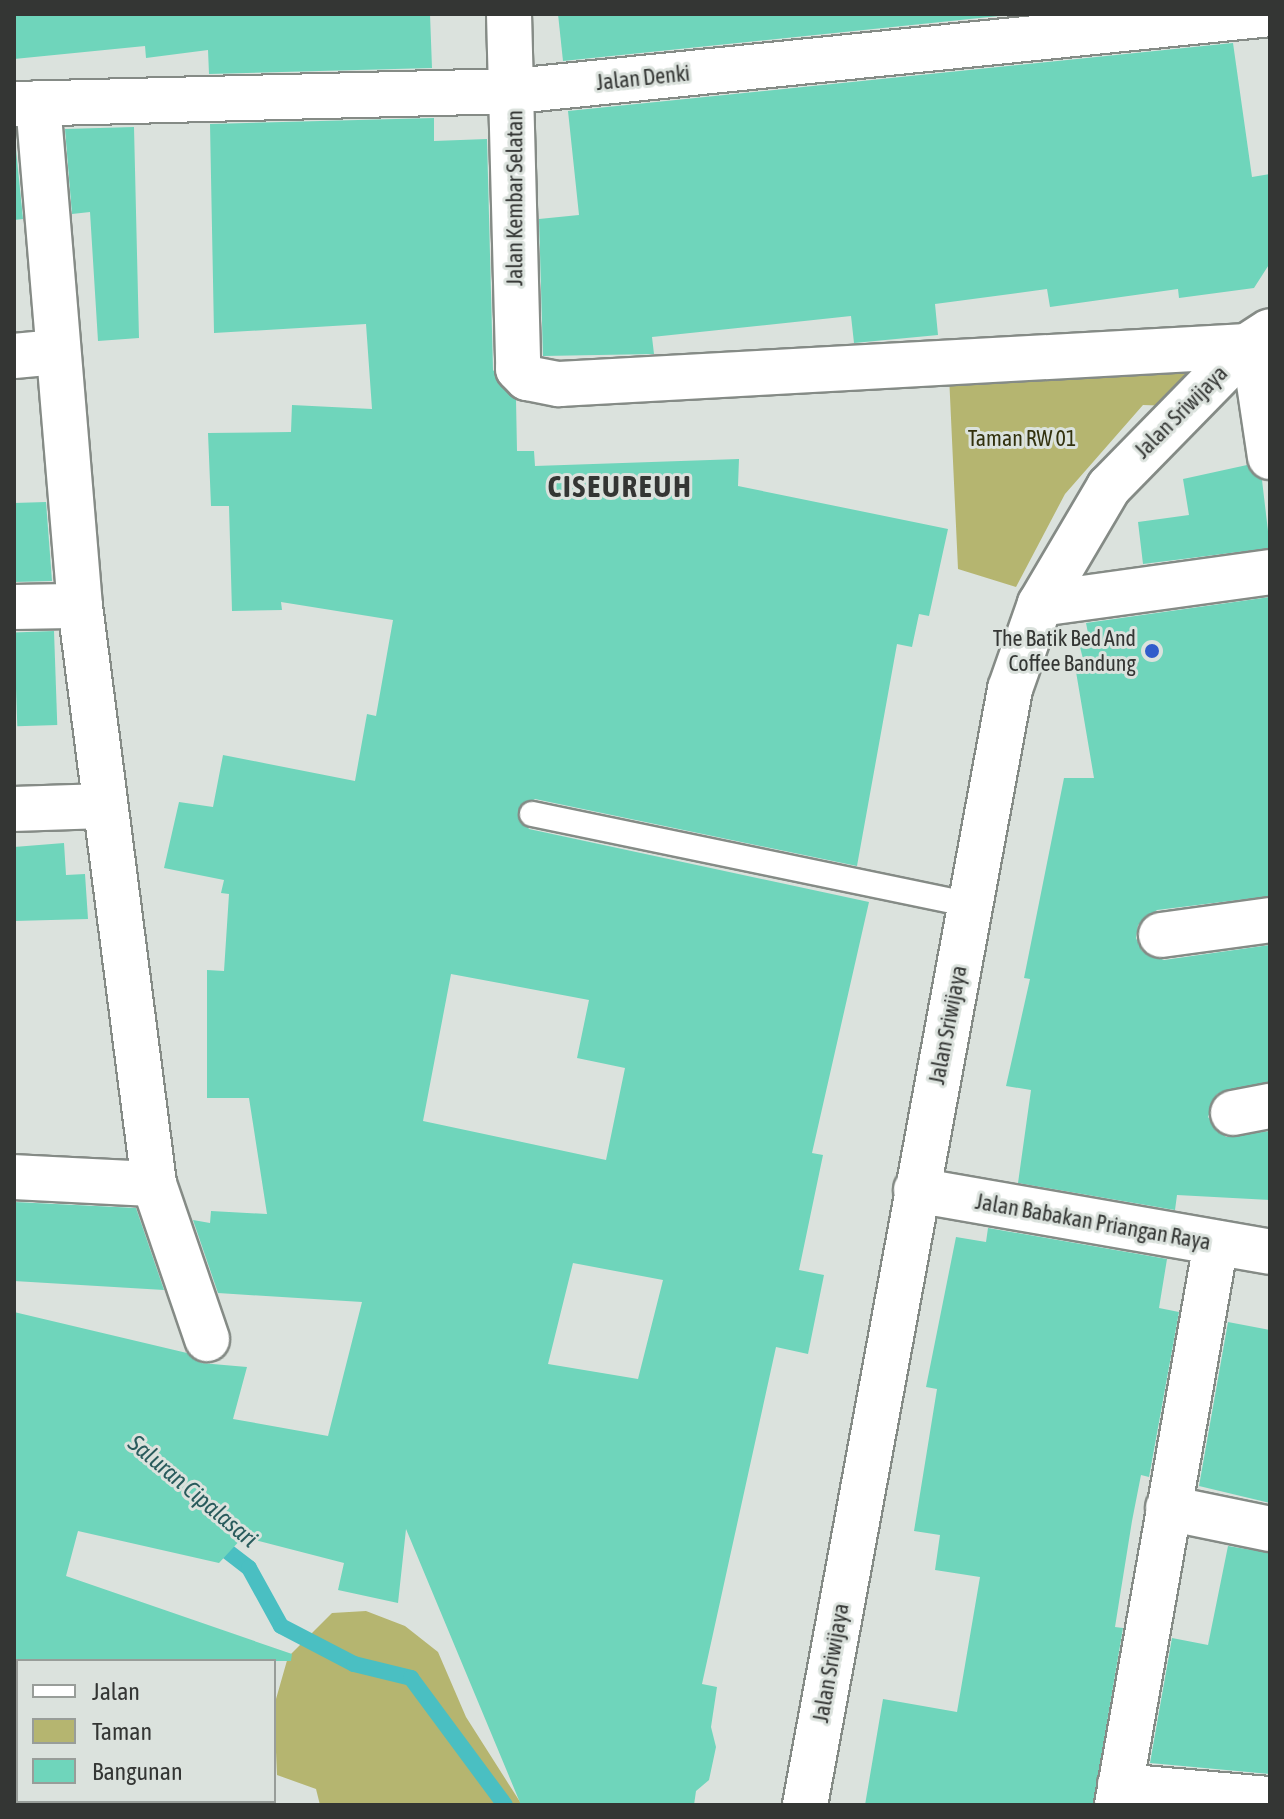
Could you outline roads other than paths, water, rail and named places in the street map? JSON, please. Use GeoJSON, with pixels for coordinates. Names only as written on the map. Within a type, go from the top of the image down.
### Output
{"type":"FeatureCollection","features":[{"type":"Feature","properties":{"kind":"street","name":"Jalan Kembar Selatan"},"geometry":{"type":"LineString","coordinates":[[509,14],[515,91],[514,277],[518,369],[527,378],[559,384],[1261,354]]}},
{"type":"Feature","properties":{"kind":"street","name":"Jalan Denki"},"geometry":{"type":"LineString","coordinates":[[26,104],[515,91],[1270,14]]}},
{"type":"Feature","properties":{"kind":"street"},"geometry":{"type":"LineString","coordinates":[[26,104],[57,352],[80,606],[154,1184],[207,1339]]}},
{"type":"Feature","properties":{"kind":"street"},"geometry":{"type":"LineString","coordinates":[[14,356],[57,352]]}},
{"type":"Feature","properties":{"kind":"street"},"geometry":{"type":"LineString","coordinates":[[1261,354],[1270,457]]}},
{"type":"Feature","properties":{"kind":"street","name":"Jalan Sriwijaya"},"geometry":{"type":"LineString","coordinates":[[805,1805],[1010,689],[1040,604],[1109,487],[1261,354]]}},
{"type":"Feature","properties":{"kind":"street"},"geometry":{"type":"LineString","coordinates":[[1040,604],[1270,572]]}},
{"type":"Feature","properties":{"kind":"street"},"geometry":{"type":"LineString","coordinates":[[14,607],[80,606]]}},
{"type":"Feature","properties":{"kind":"street"},"geometry":{"type":"LineString","coordinates":[[14,809],[105,806]]}},
{"type":"Feature","properties":{"kind":"street"},"geometry":{"type":"LineString","coordinates":[[1161,935],[1270,920]]}},
{"type":"Feature","properties":{"kind":"street"},"geometry":{"type":"LineString","coordinates":[[14,1177],[154,1184]]}},
{"type":"Feature","properties":{"kind":"street","name":"Jalan Babakan Priangan Raya"},"geometry":{"type":"LineString","coordinates":[[916,1190],[1270,1252]]}},
{"type":"Feature","properties":{"kind":"street"},"geometry":{"type":"LineString","coordinates":[[1216,1243],[1119,1796],[1194,1788],[1270,1799]]}},
{"type":"Feature","properties":{"kind":"street"},"geometry":{"type":"LineString","coordinates":[[1168,1508],[1270,1529]]}},
{"type":"Feature","properties":{"kind":"lane"},"geometry":{"type":"LineString","coordinates":[[532,814],[972,905]]}},
{"type":"Feature","properties":{"kind":"waterway","name":"Saluran Cipalasari"},"geometry":{"type":"LineString","coordinates":[[214,1541],[249,1568],[281,1626],[354,1664],[411,1678],[505,1805]]}},
{"type":"Feature","properties":{"kind":"place","name":"The Batik Bed And Coffee Bandung"},"geometry":{"type":"Point","coordinates":[1152,651]}},
{"type":"Feature","properties":{"kind":"district","name":"CISEUREUH"},"geometry":{"type":"Point","coordinates":[620,486]}},
{"type":"Feature","properties":{"kind":"park label","name":"Taman RW 01"},"geometry":{"type":"Point","coordinates":[1022,439]}}]}
